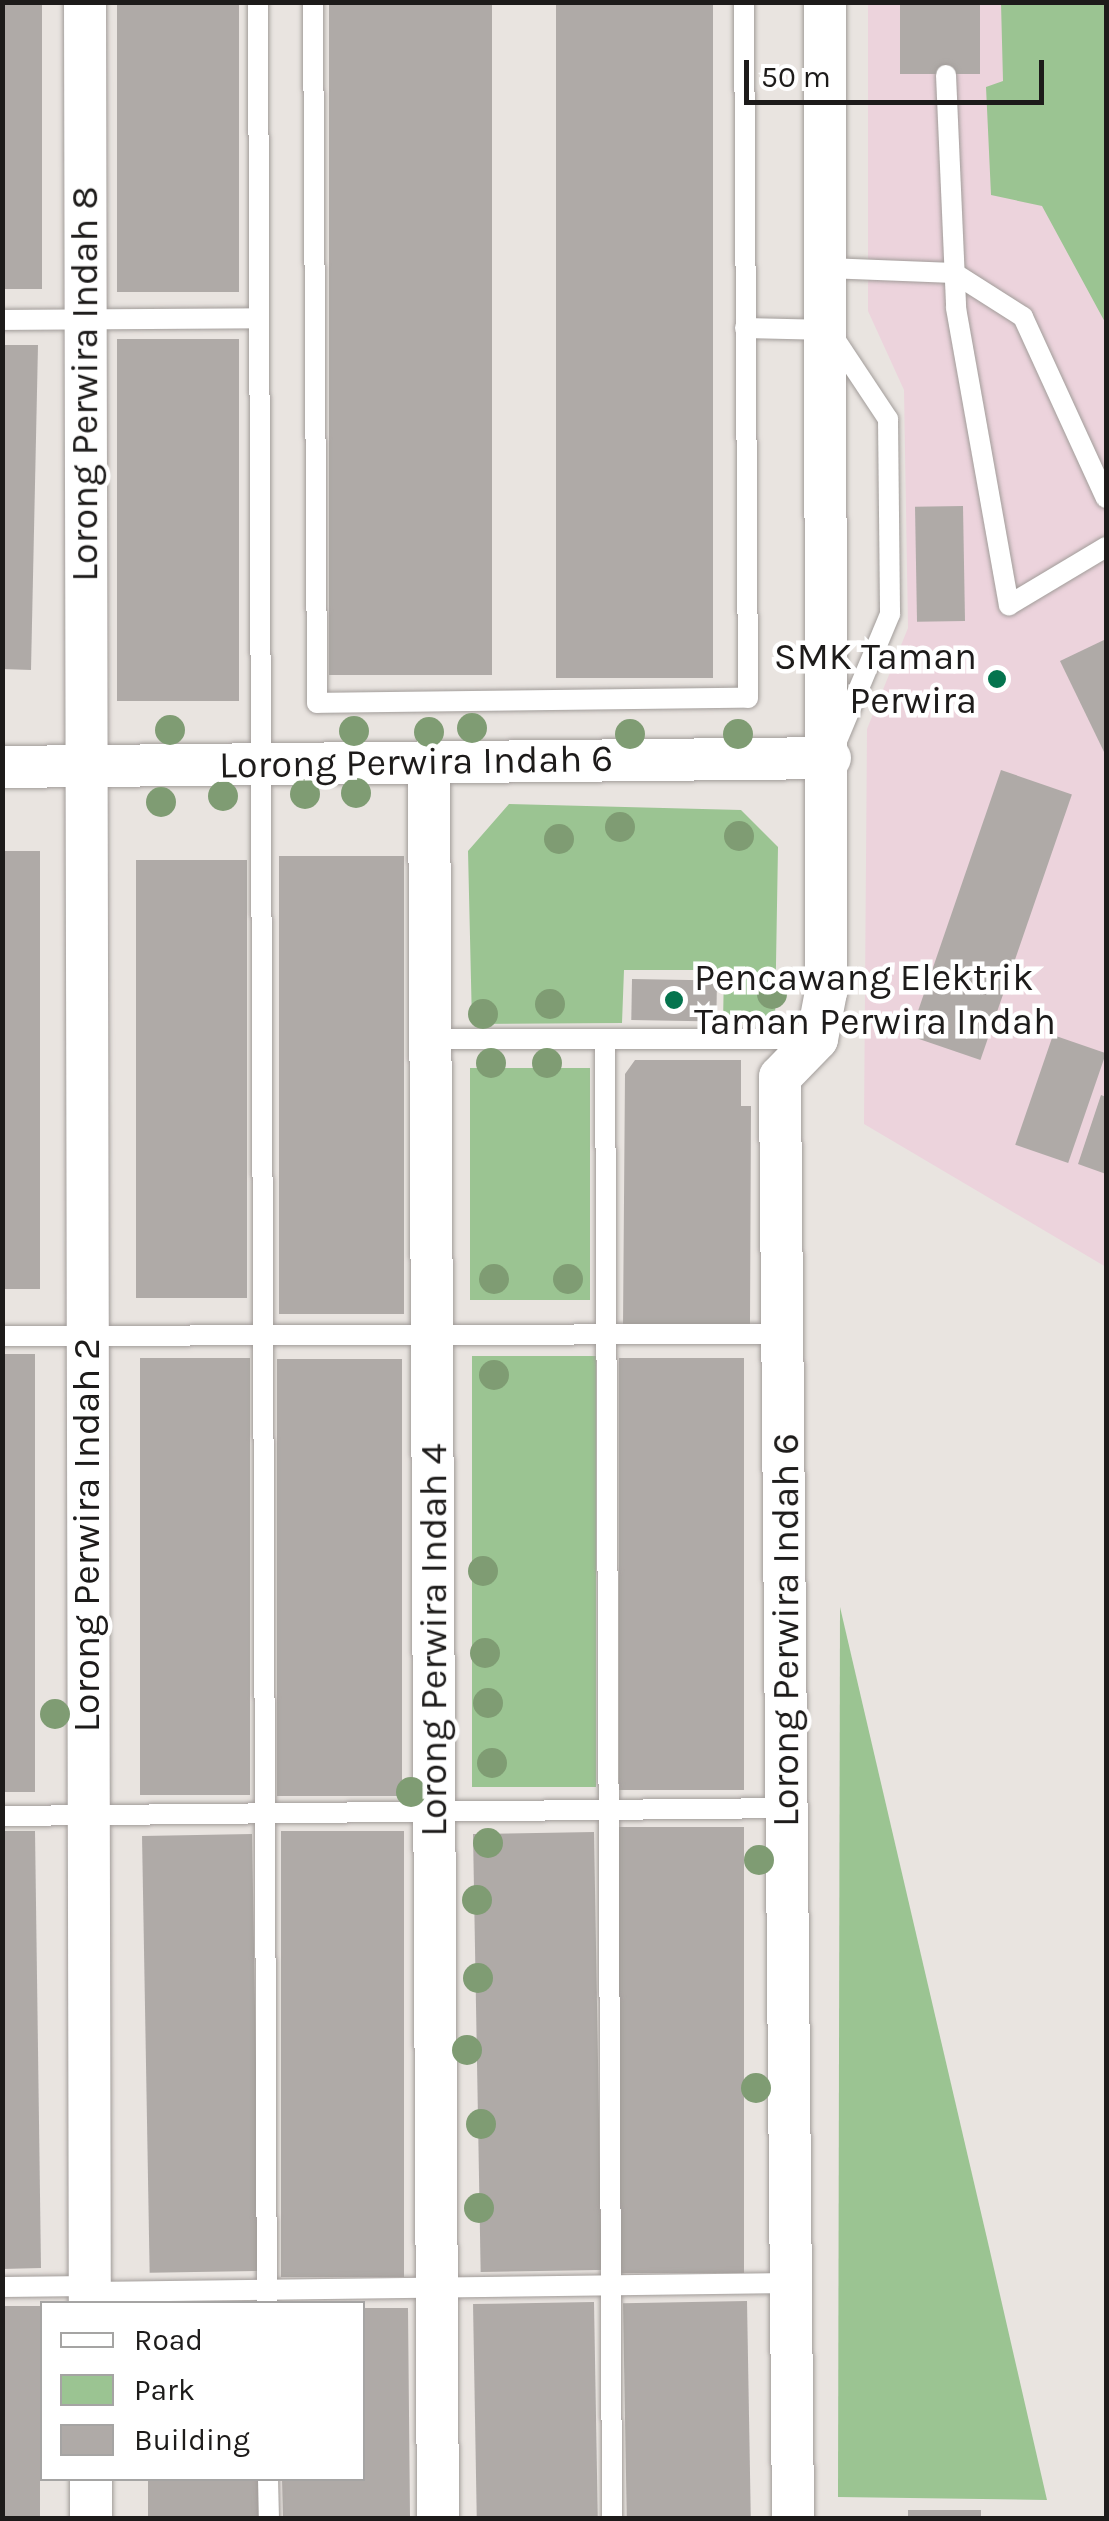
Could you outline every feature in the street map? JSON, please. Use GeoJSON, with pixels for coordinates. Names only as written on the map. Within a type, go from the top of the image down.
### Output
{"type":"FeatureCollection","features":[{"type":"Feature","properties":{"kind":"street","name":"Lorong Perwira Indah 8"},"geometry":{"type":"LineString","coordinates":[[83,766],[85,2]]}},
{"type":"Feature","properties":{"kind":"street"},"geometry":{"type":"LineString","coordinates":[[817,1039],[826,992],[830,758],[825,2]]}},
{"type":"Feature","properties":{"kind":"street","name":"Lorong Perwira Indah 6"},"geometry":{"type":"LineString","coordinates":[[2,767],[830,758]]}},
{"type":"Feature","properties":{"kind":"street","name":"Lorong Perwira Indah 4"},"geometry":{"type":"LineString","coordinates":[[429,762],[438,2518]]}},
{"type":"Feature","properties":{"kind":"street","name":"Lorong Perwira Indah 2"},"geometry":{"type":"LineString","coordinates":[[83,766],[90,2294]]}},
{"type":"Feature","properties":{"kind":"street","name":"Lorong Perwira Indah 6"},"geometry":{"type":"LineString","coordinates":[[793,2518],[780,1078],[817,1039]]}},
{"type":"Feature","properties":{"kind":"street"},"geometry":{"type":"LineString","coordinates":[[91,2481],[91,2518]]}},
{"type":"Feature","properties":{"kind":"lane"},"geometry":{"type":"LineString","coordinates":[[258,2],[256,318],[267,2297]]}},
{"type":"Feature","properties":{"kind":"lane"},"geometry":{"type":"LineString","coordinates":[[313,2],[317,703],[748,698],[744,2]]}},
{"type":"Feature","properties":{"kind":"lane"},"geometry":{"type":"LineString","coordinates":[[946,75],[954,273],[1009,605],[1106,547]]}},
{"type":"Feature","properties":{"kind":"lane"},"geometry":{"type":"LineString","coordinates":[[827,268],[954,273],[1022,318],[1106,498]]}},
{"type":"Feature","properties":{"kind":"lane"},"geometry":{"type":"LineString","coordinates":[[2,320],[256,318]]}},
{"type":"Feature","properties":{"kind":"lane"},"geometry":{"type":"LineString","coordinates":[[746,328],[829,330],[888,419],[890,614],[830,758]]}},
{"type":"Feature","properties":{"kind":"lane"},"geometry":{"type":"LineString","coordinates":[[431,1039],[817,1039]]}},
{"type":"Feature","properties":{"kind":"lane"},"geometry":{"type":"LineString","coordinates":[[605,1039],[612,2518]]}},
{"type":"Feature","properties":{"kind":"lane"},"geometry":{"type":"LineString","coordinates":[[2,1336],[784,1334]]}},
{"type":"Feature","properties":{"kind":"lane"},"geometry":{"type":"LineString","coordinates":[[2,1816],[788,1808]]}},
{"type":"Feature","properties":{"kind":"lane"},"geometry":{"type":"LineString","coordinates":[[2,2287],[90,2294],[267,2297],[437,2288],[792,2283]]}},
{"type":"Feature","properties":{"kind":"lane"},"geometry":{"type":"LineString","coordinates":[[268,2481],[268,2518]]}},
{"type":"Feature","properties":{"kind":"shaded area","name":"SMK Taman Perwira"},"geometry":{"type":"Polygon","coordinates":[[[868,3],[1106,3],[1106,1267],[864,1124],[867,729],[908,628],[904,390],[868,311],[868,3]]]}},
{"type":"Feature","properties":{"kind":"green space"},"geometry":{"type":"Polygon","coordinates":[[[1001,3],[1106,3],[1106,324],[1042,206],[991,195],[986,87],[1003,81],[1001,3]]]}},
{"type":"Feature","properties":{"kind":"green space"},"geometry":{"type":"Polygon","coordinates":[[[509,804],[741,810],[778,847],[775,1023],[723,1023],[724,970],[624,970],[622,1023],[472,1024],[468,851],[509,804]]]}},
{"type":"Feature","properties":{"kind":"green space"},"geometry":{"type":"Polygon","coordinates":[[[470,1068],[590,1068],[590,1300],[470,1300],[470,1068]]]}},
{"type":"Feature","properties":{"kind":"green space"},"geometry":{"type":"Polygon","coordinates":[[[472,1356],[596,1356],[596,1787],[472,1787],[472,1356]]]}},
{"type":"Feature","properties":{"kind":"green space"},"geometry":{"type":"Polygon","coordinates":[[[840,1607],[989,2247],[1047,2500],[838,2497],[840,1607]]]}},
{"type":"Feature","properties":{"kind":"building"},"geometry":{"type":"Polygon","coordinates":[[[2,2],[42,2],[42,289],[2,289],[2,2]]]}},
{"type":"Feature","properties":{"kind":"building"},"geometry":{"type":"Polygon","coordinates":[[[117,2],[239,2],[239,292],[117,292],[117,2]]]}},
{"type":"Feature","properties":{"kind":"building"},"geometry":{"type":"Polygon","coordinates":[[[329,2],[492,2],[492,675],[329,675],[329,2]]]}},
{"type":"Feature","properties":{"kind":"building"},"geometry":{"type":"Polygon","coordinates":[[[556,2],[713,2],[713,678],[556,678],[556,2]]]}},
{"type":"Feature","properties":{"kind":"building"},"geometry":{"type":"Polygon","coordinates":[[[900,2],[980,2],[980,74],[900,74],[900,2]]]}},
{"type":"Feature","properties":{"kind":"building"},"geometry":{"type":"Polygon","coordinates":[[[117,339],[239,339],[239,701],[117,701],[117,339]]]}},
{"type":"Feature","properties":{"kind":"building"},"geometry":{"type":"Polygon","coordinates":[[[2,345],[38,345],[31,670],[2,669],[2,345]]]}},
{"type":"Feature","properties":{"kind":"building"},"geometry":{"type":"Polygon","coordinates":[[[963,506],[965,621],[917,622],[915,507],[963,506]]]}},
{"type":"Feature","properties":{"kind":"building"},"geometry":{"type":"Polygon","coordinates":[[[1106,639],[1106,756],[1060,661],[1106,639]]]}},
{"type":"Feature","properties":{"kind":"building"},"geometry":{"type":"Polygon","coordinates":[[[1001,770],[1072,794],[980,1060],[910,1036],[1001,770]]]}},
{"type":"Feature","properties":{"kind":"building"},"geometry":{"type":"Polygon","coordinates":[[[2,851],[40,851],[40,1289],[2,1289],[2,851]]]}},
{"type":"Feature","properties":{"kind":"building"},"geometry":{"type":"Polygon","coordinates":[[[279,856],[404,856],[404,1314],[279,1314],[279,856]]]}},
{"type":"Feature","properties":{"kind":"building"},"geometry":{"type":"Polygon","coordinates":[[[136,860],[247,860],[247,1298],[136,1298],[136,860]]]}},
{"type":"Feature","properties":{"kind":"building","name":"Pencawang Elektrik Taman Perwira Indah"},"geometry":{"type":"Polygon","coordinates":[[[632,979],[717,980],[716,1021],[631,1020],[632,979]]]}},
{"type":"Feature","properties":{"kind":"building"},"geometry":{"type":"Polygon","coordinates":[[[1053,1035],[1106,1053],[1068,1163],[1015,1145],[1053,1035]]]}},
{"type":"Feature","properties":{"kind":"building"},"geometry":{"type":"Polygon","coordinates":[[[635,1060],[741,1060],[741,1106],[751,1106],[750,1325],[623,1325],[625,1074],[635,1060]]]}},
{"type":"Feature","properties":{"kind":"building"},"geometry":{"type":"Polygon","coordinates":[[[1101,1095],[1106,1097],[1106,1174],[1078,1164],[1101,1095]]]}},
{"type":"Feature","properties":{"kind":"building"},"geometry":{"type":"Polygon","coordinates":[[[2,1354],[35,1354],[35,1792],[2,1792],[2,1354]]]}},
{"type":"Feature","properties":{"kind":"building"},"geometry":{"type":"Polygon","coordinates":[[[140,1358],[250,1358],[250,1795],[140,1795],[140,1358]]]}},
{"type":"Feature","properties":{"kind":"building"},"geometry":{"type":"Polygon","coordinates":[[[619,1358],[744,1358],[744,1790],[619,1790],[619,1358]]]}},
{"type":"Feature","properties":{"kind":"building"},"geometry":{"type":"Polygon","coordinates":[[[277,1359],[402,1359],[402,1796],[277,1796],[277,1359]]]}},
{"type":"Feature","properties":{"kind":"building"},"geometry":{"type":"Polygon","coordinates":[[[619,1827],[744,1827],[744,2273],[619,2273],[619,1827]]]}},
{"type":"Feature","properties":{"kind":"building"},"geometry":{"type":"Polygon","coordinates":[[[2,1831],[35,1831],[41,2268],[2,2269],[2,1831]]]}},
{"type":"Feature","properties":{"kind":"building"},"geometry":{"type":"Polygon","coordinates":[[[281,1831],[404,1831],[404,2277],[281,2277],[281,1831]]]}},
{"type":"Feature","properties":{"kind":"building"},"geometry":{"type":"Polygon","coordinates":[[[594,1832],[602,2270],[481,2272],[473,1834],[594,1832]]]}},
{"type":"Feature","properties":{"kind":"building"},"geometry":{"type":"Polygon","coordinates":[[[252,1834],[260,2271],[150,2273],[142,1836],[252,1834]]]}},
{"type":"Feature","properties":{"kind":"building"},"geometry":{"type":"Polygon","coordinates":[[[747,2301],[751,2518],[627,2518],[623,2303],[747,2301]]]}},
{"type":"Feature","properties":{"kind":"building"},"geometry":{"type":"Polygon","coordinates":[[[594,2302],[598,2518],[477,2518],[473,2304],[594,2302]]]}},
{"type":"Feature","properties":{"kind":"building"},"geometry":{"type":"Polygon","coordinates":[[[2,2306],[40,2306],[40,2518],[2,2518],[2,2306]]]}},
{"type":"Feature","properties":{"kind":"building"},"geometry":{"type":"Polygon","coordinates":[[[365,2308],[408,2308],[410,2518],[283,2518],[282,2481],[365,2481],[365,2308]]]}},
{"type":"Feature","properties":{"kind":"building"},"geometry":{"type":"Polygon","coordinates":[[[148,2481],[258,2481],[258,2518],[148,2518],[148,2481]]]}},
{"type":"Feature","properties":{"kind":"building"},"geometry":{"type":"Polygon","coordinates":[[[908,2510],[981,2510],[981,2518],[908,2518],[908,2510]]]}},
{"type":"Feature","properties":{"kind":"place","name":"SMK Taman Perwira"},"geometry":{"type":"Point","coordinates":[997,679]}},
{"type":"Feature","properties":{"kind":"place","name":"Pencawang Elektrik Taman Perwira Indah"},"geometry":{"type":"Point","coordinates":[674,1000]}}]}
